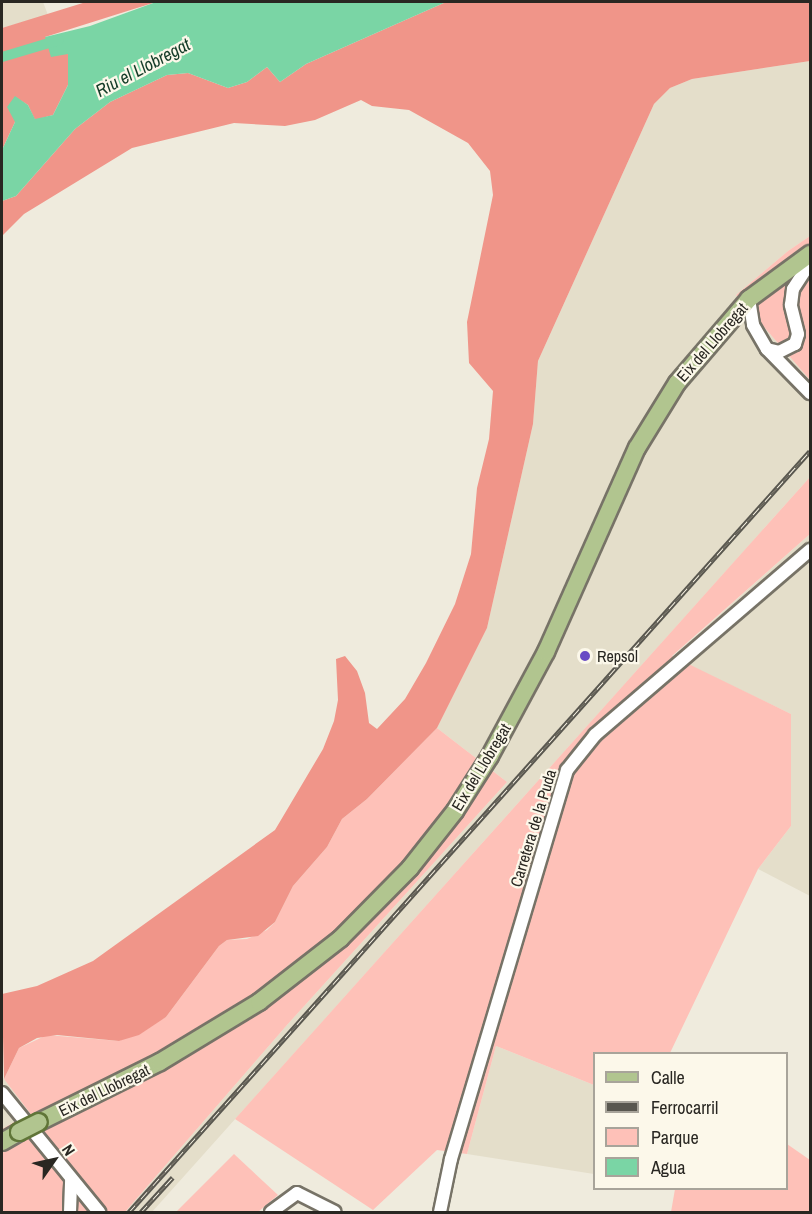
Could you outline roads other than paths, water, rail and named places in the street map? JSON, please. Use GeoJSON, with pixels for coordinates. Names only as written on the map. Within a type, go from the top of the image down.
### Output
{"type":"FeatureCollection","features":[{"type":"Feature","properties":{"kind":"main road","name":"Eix del Llobregat"},"geometry":{"type":"LineString","coordinates":[[2,1142],[160,1062],[260,1002],[340,939],[410,868],[455,811],[490,756],[546,652],[625,475],[658,412],[698,356],[749,299],[810,254]]}},
{"type":"Feature","properties":{"kind":"street"},"geometry":{"type":"LineString","coordinates":[[798,380],[792,367],[798,334],[791,305],[793,289],[810,263]]}},
{"type":"Feature","properties":{"kind":"street"},"geometry":{"type":"LineString","coordinates":[[749,299],[753,325],[767,349],[810,393]]}},
{"type":"Feature","properties":{"kind":"street"},"geometry":{"type":"LineString","coordinates":[[767,349],[779,352],[795,344]]}},
{"type":"Feature","properties":{"kind":"street","name":"Carretera de la Puda"},"geometry":{"type":"LineString","coordinates":[[441,1212],[451,1159],[567,770],[595,735],[810,550]]}},
{"type":"Feature","properties":{"kind":"street"},"geometry":{"type":"LineString","coordinates":[[2,1093],[99,1212]]}},
{"type":"Feature","properties":{"kind":"street"},"geometry":{"type":"LineString","coordinates":[[70,1212],[71,1179]]}},
{"type":"Feature","properties":{"kind":"street"},"geometry":{"type":"LineString","coordinates":[[271,1212],[297,1193],[335,1212]]}},
{"type":"Feature","properties":{"kind":"water","name":"Riu el Llobregat"},"geometry":{"type":"Polygon","coordinates":[[[156,2],[446,2],[306,64],[280,82],[267,67],[247,82],[228,88],[188,73],[167,75],[110,102],[75,129],[16,196],[2,201],[2,150],[15,122],[7,107],[15,96],[28,105],[35,119],[53,115],[68,85],[68,54],[51,57],[45,37],[90,26],[156,2]]]}},
{"type":"Feature","properties":{"kind":"waterway"},"geometry":{"type":"LineString","coordinates":[[2,57],[59,40]]}},
{"type":"Feature","properties":{"kind":"railway"},"geometry":{"type":"LineString","coordinates":[[129,1212],[810,451]]}},
{"type":"Feature","properties":{"kind":"railway"},"geometry":{"type":"LineString","coordinates":[[141,1212],[173,1177]]}},
{"type":"Feature","properties":{"kind":"place","name":"Repsol"},"geometry":{"type":"Point","coordinates":[585,656]}}]}
